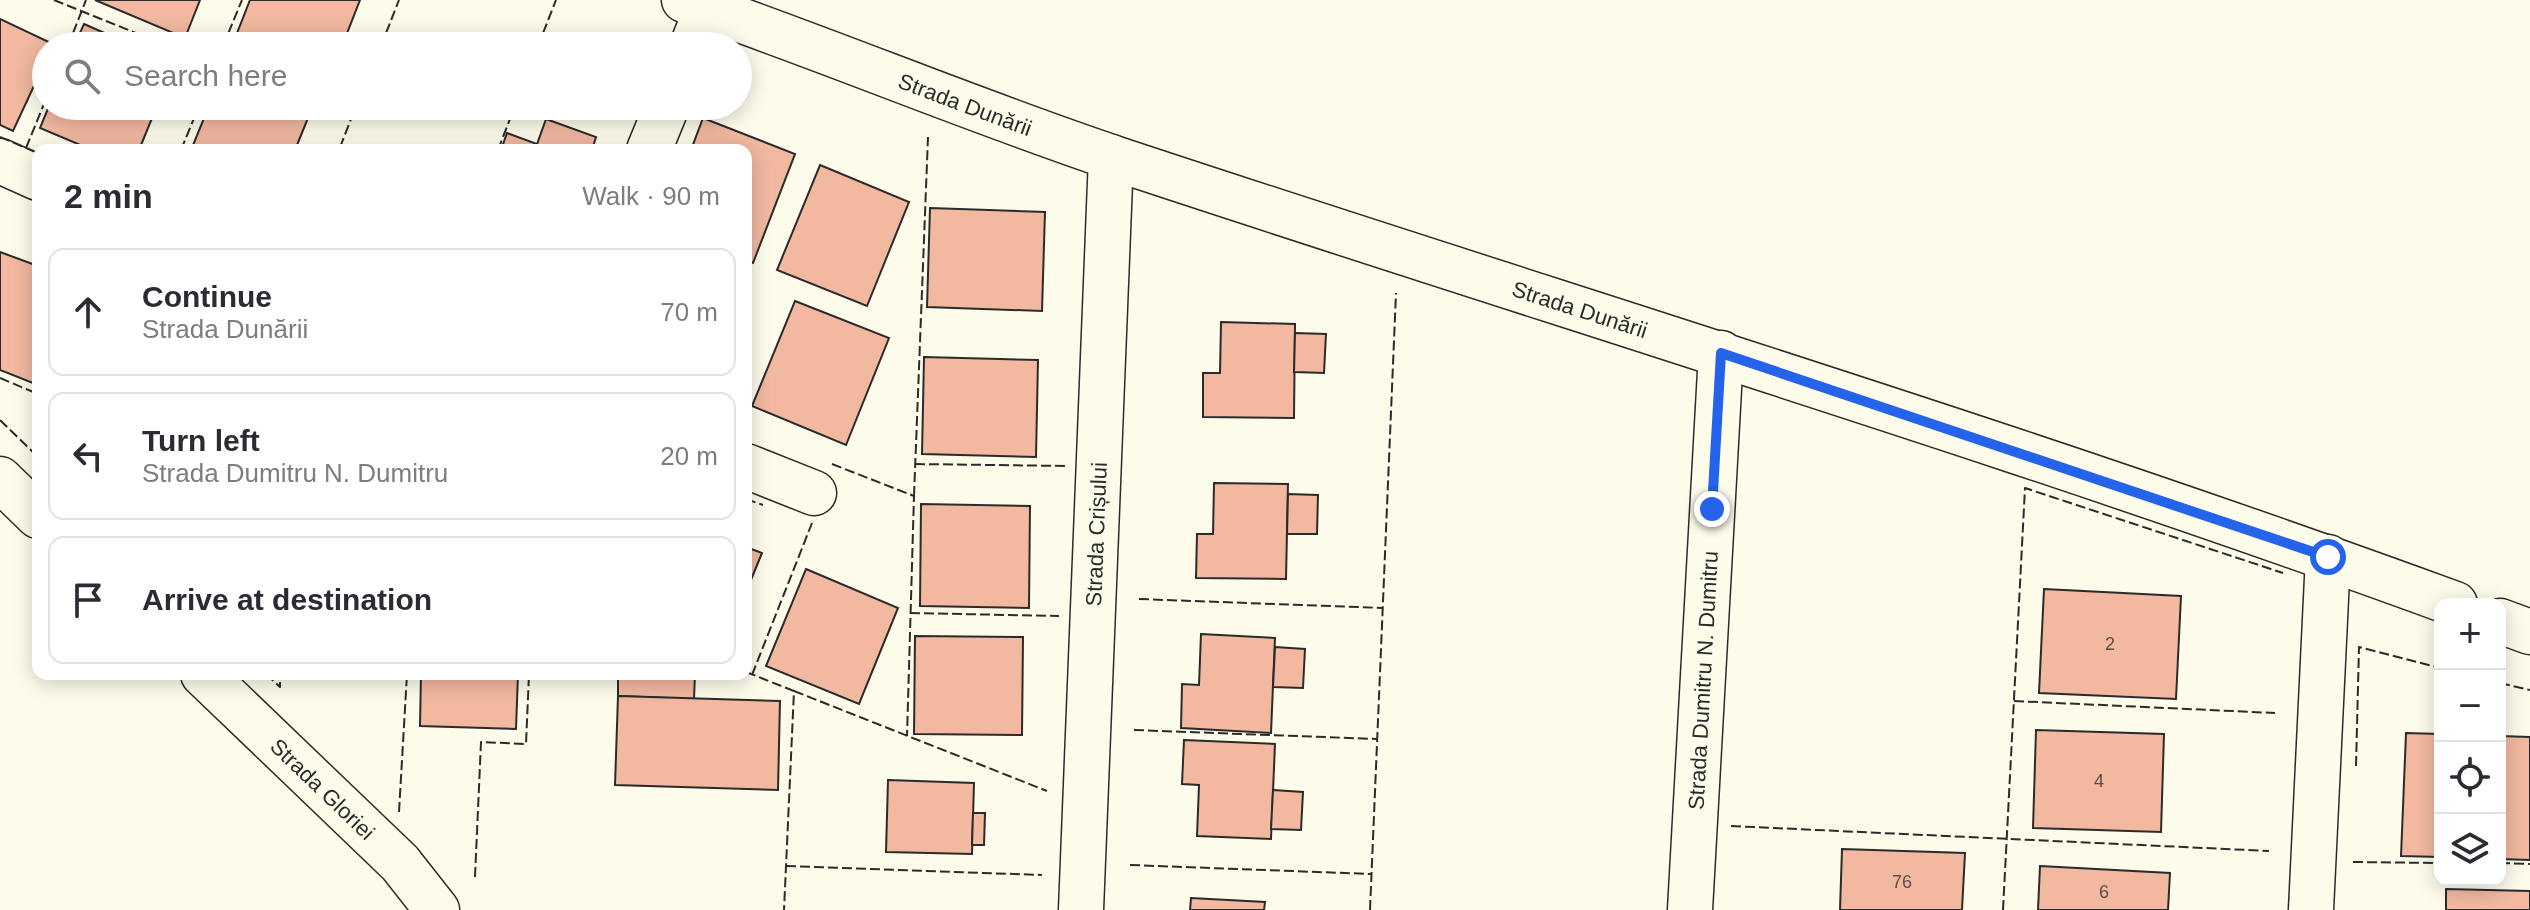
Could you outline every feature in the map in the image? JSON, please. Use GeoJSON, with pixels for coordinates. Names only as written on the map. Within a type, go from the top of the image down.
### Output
{"type":"FeatureCollection","features":[{"type":"Feature","properties":{"kind":"street","name":"Strada Dunării"},"geometry":{"type":"LineString","coordinates":[[694,18],[736,32]]}},
{"type":"Feature","properties":{"kind":"street","name":"Strada Dunării"},"geometry":{"type":"LineString","coordinates":[[752,37],[1111,157],[1721,353],[2328,557],[2439,598]]}},
{"type":"Feature","properties":{"kind":"street"},"geometry":{"type":"LineString","coordinates":[[651,144],[661,120]]}},
{"type":"Feature","properties":{"kind":"street","name":"Strada Crișului"},"geometry":{"type":"LineString","coordinates":[[1081,910],[1111,157]]}},
{"type":"Feature","properties":{"kind":"street"},"geometry":{"type":"LineString","coordinates":[[0,161],[32,175]]}},
{"type":"Feature","properties":{"kind":"street","name":"Strada Dumitru N. Dumitru"},"geometry":{"type":"LineString","coordinates":[[1690,910],[1721,353]]}},
{"type":"Feature","properties":{"kind":"street"},"geometry":{"type":"LineString","coordinates":[[752,468],[814,493]]}},
{"type":"Feature","properties":{"kind":"street"},"geometry":{"type":"LineString","coordinates":[[0,479],[32,510]]}},
{"type":"Feature","properties":{"kind":"street"},"geometry":{"type":"LineString","coordinates":[[2311,910],[2328,557]]}},
{"type":"Feature","properties":{"kind":"street"},"geometry":{"type":"LineString","coordinates":[[2506,623],[2530,632]]}},
{"type":"Feature","properties":{"kind":"street","name":"Strada Gloriei"},"geometry":{"type":"LineString","coordinates":[[209,680],[400,863],[437,910]]}},
{"type":"Feature","properties":{"kind":"building"},"geometry":{"type":"Polygon","coordinates":[[[95,0],[200,0],[187,32],[171,32],[95,0]]]}},
{"type":"Feature","properties":{"kind":"building"},"geometry":{"type":"Polygon","coordinates":[[[250,0],[360,0],[347,32],[237,32],[250,0]]]}},
{"type":"Feature","properties":{"kind":"building"},"geometry":{"type":"Polygon","coordinates":[[[0,19],[32,34],[32,90],[13,131],[0,125],[0,19]]]}},
{"type":"Feature","properties":{"kind":"building"},"geometry":{"type":"Polygon","coordinates":[[[84,24],[102,32],[80,32],[84,24]]]}},
{"type":"Feature","properties":{"kind":"building"},"geometry":{"type":"Polygon","coordinates":[[[43,120],[151,120],[141,144],[78,144],[40,128],[43,120]]]}},
{"type":"Feature","properties":{"kind":"building"},"geometry":{"type":"Polygon","coordinates":[[[203,120],[307,120],[297,144],[193,144],[203,120]]]}},
{"type":"Feature","properties":{"kind":"building"},"geometry":{"type":"Polygon","coordinates":[[[546,120],[596,137],[594,144],[537,144],[546,120]]]}},
{"type":"Feature","properties":{"kind":"building"},"geometry":{"type":"Polygon","coordinates":[[[702,120],[708,120],[795,154],[753,263],[752,144],[693,144],[702,120]]]}},
{"type":"Feature","properties":{"kind":"building"},"geometry":{"type":"Polygon","coordinates":[[[507,133],[537,144],[503,144],[507,133]]]}},
{"type":"Feature","properties":{"kind":"building"},"geometry":{"type":"Polygon","coordinates":[[[820,165],[909,202],[867,306],[777,270],[820,165]]]}},
{"type":"Feature","properties":{"kind":"building"},"geometry":{"type":"Polygon","coordinates":[[[930,208],[1045,212],[1042,311],[927,307],[930,208]]]}},
{"type":"Feature","properties":{"kind":"building"},"geometry":{"type":"Polygon","coordinates":[[[0,252],[32,264],[32,383],[0,370],[0,252]]]}},
{"type":"Feature","properties":{"kind":"building"},"geometry":{"type":"Polygon","coordinates":[[[795,301],[889,338],[846,445],[752,406],[795,301]]]}},
{"type":"Feature","properties":{"kind":"building"},"geometry":{"type":"Polygon","coordinates":[[[1221,322],[1295,324],[1294,418],[1203,417],[1203,373],[1220,373],[1221,322]]]}},
{"type":"Feature","properties":{"kind":"building"},"geometry":{"type":"Polygon","coordinates":[[[1295,333],[1326,334],[1324,373],[1294,372],[1295,333]]]}},
{"type":"Feature","properties":{"kind":"building"},"geometry":{"type":"Polygon","coordinates":[[[924,357],[1038,360],[1036,457],[922,454],[924,357]]]}},
{"type":"Feature","properties":{"kind":"building"},"geometry":{"type":"Polygon","coordinates":[[[1214,483],[1288,484],[1286,579],[1196,578],[1197,534],[1213,534],[1214,483]]]}},
{"type":"Feature","properties":{"kind":"building"},"geometry":{"type":"Polygon","coordinates":[[[1288,494],[1318,495],[1317,534],[1287,534],[1288,494]]]}},
{"type":"Feature","properties":{"kind":"building"},"geometry":{"type":"Polygon","coordinates":[[[921,504],[1030,506],[1029,608],[920,606],[921,504]]]}},
{"type":"Feature","properties":{"kind":"building"},"geometry":{"type":"Polygon","coordinates":[[[752,549],[762,553],[752,577],[752,549]]]}},
{"type":"Feature","properties":{"kind":"building"},"geometry":{"type":"Polygon","coordinates":[[[806,569],[898,608],[859,704],[766,666],[806,569]]]}},
{"type":"Feature","properties":{"kind":"building"},"geometry":{"type":"Polygon","coordinates":[[[2044,589],[2181,596],[2176,699],[2039,693],[2044,589]]]}},
{"type":"Feature","properties":{"kind":"building"},"geometry":{"type":"Polygon","coordinates":[[[1201,634],[1275,638],[1271,733],[1181,728],[1182,684],[1199,685],[1201,634]]]}},
{"type":"Feature","properties":{"kind":"building"},"geometry":{"type":"Polygon","coordinates":[[[915,636],[1023,637],[1022,735],[914,734],[915,636]]]}},
{"type":"Feature","properties":{"kind":"building"},"geometry":{"type":"Polygon","coordinates":[[[1275,647],[1305,649],[1303,688],[1273,687],[1275,647]]]}},
{"type":"Feature","properties":{"kind":"building"},"geometry":{"type":"Polygon","coordinates":[[[421,680],[518,680],[516,729],[420,726],[421,680]]]}},
{"type":"Feature","properties":{"kind":"building"},"geometry":{"type":"Polygon","coordinates":[[[618,680],[695,680],[694,699],[618,696],[618,680]]]}},
{"type":"Feature","properties":{"kind":"building"},"geometry":{"type":"Polygon","coordinates":[[[618,696],[780,701],[778,790],[615,785],[618,696]]]}},
{"type":"Feature","properties":{"kind":"building"},"geometry":{"type":"Polygon","coordinates":[[[2036,730],[2164,734],[2161,832],[2033,828],[2036,730]]]}},
{"type":"Feature","properties":{"kind":"building"},"geometry":{"type":"Polygon","coordinates":[[[2406,733],[2434,734],[2434,857],[2401,856],[2406,733]]]}},
{"type":"Feature","properties":{"kind":"building"},"geometry":{"type":"Polygon","coordinates":[[[2506,736],[2530,737],[2530,860],[2506,859],[2506,736]]]}},
{"type":"Feature","properties":{"kind":"building"},"geometry":{"type":"Polygon","coordinates":[[[1184,740],[1275,744],[1271,839],[1197,836],[1199,785],[1182,784],[1184,740]]]}},
{"type":"Feature","properties":{"kind":"building"},"geometry":{"type":"Polygon","coordinates":[[[888,780],[974,783],[972,854],[886,852],[888,780]]]}},
{"type":"Feature","properties":{"kind":"building"},"geometry":{"type":"Polygon","coordinates":[[[1273,790],[1303,792],[1301,830],[1271,829],[1273,790]]]}},
{"type":"Feature","properties":{"kind":"building"},"geometry":{"type":"Polygon","coordinates":[[[973,813],[985,813],[984,845],[972,845],[973,813]]]}},
{"type":"Feature","properties":{"kind":"building"},"geometry":{"type":"Polygon","coordinates":[[[1842,849],[1965,853],[1962,910],[1840,910],[1842,849]]]}},
{"type":"Feature","properties":{"kind":"building"},"geometry":{"type":"Polygon","coordinates":[[[2040,866],[2170,873],[2168,910],[2038,910],[2040,866]]]}},
{"type":"Feature","properties":{"kind":"building"},"geometry":{"type":"Polygon","coordinates":[[[2446,889],[2530,891],[2530,910],[2446,910],[2446,889]]]}},
{"type":"Feature","properties":{"kind":"building"},"geometry":{"type":"Polygon","coordinates":[[[1191,898],[1265,902],[1264,910],[1190,910],[1191,898]]]}},
{"type":"Feature","properties":{"kind":"fence"},"geometry":{"type":"LineString","coordinates":[[54,0],[133,32]]}},
{"type":"Feature","properties":{"kind":"fence"},"geometry":{"type":"LineString","coordinates":[[73,32],[86,0]]}},
{"type":"Feature","properties":{"kind":"fence"},"geometry":{"type":"LineString","coordinates":[[229,32],[242,0]]}},
{"type":"Feature","properties":{"kind":"fence"},"geometry":{"type":"LineString","coordinates":[[386,32],[399,0]]}},
{"type":"Feature","properties":{"kind":"fence"},"geometry":{"type":"LineString","coordinates":[[543,32],[556,0]]}},
{"type":"Feature","properties":{"kind":"fence"},"geometry":{"type":"LineString","coordinates":[[26,148],[37,120]]}},
{"type":"Feature","properties":{"kind":"fence"},"geometry":{"type":"LineString","coordinates":[[183,144],[193,120]]}},
{"type":"Feature","properties":{"kind":"fence"},"geometry":{"type":"LineString","coordinates":[[341,144],[351,120]]}},
{"type":"Feature","properties":{"kind":"fence"},"geometry":{"type":"LineString","coordinates":[[500,144],[510,120]]}},
{"type":"Feature","properties":{"kind":"fence"},"geometry":{"type":"LineString","coordinates":[[0,137],[32,150]]}},
{"type":"Feature","properties":{"kind":"fence"},"geometry":{"type":"LineString","coordinates":[[914,496],[928,137]]}},
{"type":"Feature","properties":{"kind":"fence"},"geometry":{"type":"LineString","coordinates":[[1370,910],[1396,293]]}},
{"type":"Feature","properties":{"kind":"fence"},"geometry":{"type":"LineString","coordinates":[[0,378],[32,391]]}},
{"type":"Feature","properties":{"kind":"fence"},"geometry":{"type":"LineString","coordinates":[[0,420],[32,451]]}},
{"type":"Feature","properties":{"kind":"fence"},"geometry":{"type":"LineString","coordinates":[[832,464],[914,496],[907,736]]}},
{"type":"Feature","properties":{"kind":"fence"},"geometry":{"type":"LineString","coordinates":[[915,464],[1068,466]]}},
{"type":"Feature","properties":{"kind":"fence"},"geometry":{"type":"LineString","coordinates":[[2003,910],[2025,488],[2283,573]]}},
{"type":"Feature","properties":{"kind":"fence"},"geometry":{"type":"LineString","coordinates":[[752,501],[763,505]]}},
{"type":"Feature","properties":{"kind":"fence"},"geometry":{"type":"LineString","coordinates":[[752,675],[812,523]]}},
{"type":"Feature","properties":{"kind":"fence"},"geometry":{"type":"LineString","coordinates":[[1139,599],[1383,608]]}},
{"type":"Feature","properties":{"kind":"fence"},"geometry":{"type":"LineString","coordinates":[[910,613],[1059,616]]}},
{"type":"Feature","properties":{"kind":"fence"},"geometry":{"type":"LineString","coordinates":[[2356,766],[2359,647],[2434,666]]}},
{"type":"Feature","properties":{"kind":"fence"},"geometry":{"type":"LineString","coordinates":[[752,674],[794,691],[784,910]]}},
{"type":"Feature","properties":{"kind":"fence"},"geometry":{"type":"LineString","coordinates":[[272,680],[280,687],[280,680]]}},
{"type":"Feature","properties":{"kind":"fence"},"geometry":{"type":"LineString","coordinates":[[399,812],[407,680]]}},
{"type":"Feature","properties":{"kind":"fence"},"geometry":{"type":"LineString","coordinates":[[475,877],[481,742],[526,744],[529,680]]}},
{"type":"Feature","properties":{"kind":"fence"},"geometry":{"type":"LineString","coordinates":[[2506,684],[2530,690]]}},
{"type":"Feature","properties":{"kind":"fence"},"geometry":{"type":"LineString","coordinates":[[794,691],[1047,791]]}},
{"type":"Feature","properties":{"kind":"fence"},"geometry":{"type":"LineString","coordinates":[[2014,701],[2275,713]]}},
{"type":"Feature","properties":{"kind":"fence"},"geometry":{"type":"LineString","coordinates":[[1134,730],[1377,739]]}},
{"type":"Feature","properties":{"kind":"fence"},"geometry":{"type":"LineString","coordinates":[[1731,826],[2269,851]]}},
{"type":"Feature","properties":{"kind":"fence"},"geometry":{"type":"LineString","coordinates":[[2353,862],[2434,863]]}},
{"type":"Feature","properties":{"kind":"fence"},"geometry":{"type":"LineString","coordinates":[[2506,863],[2530,864]]}},
{"type":"Feature","properties":{"kind":"fence"},"geometry":{"type":"LineString","coordinates":[[1130,865],[1371,874]]}},
{"type":"Feature","properties":{"kind":"fence"},"geometry":{"type":"LineString","coordinates":[[786,866],[1042,875]]}},
{"type":"Feature","properties":{"kind":"route"},"geometry":{"type":"LineString","coordinates":[[1712,509],[1721,353],[2328,557]]}}]}
